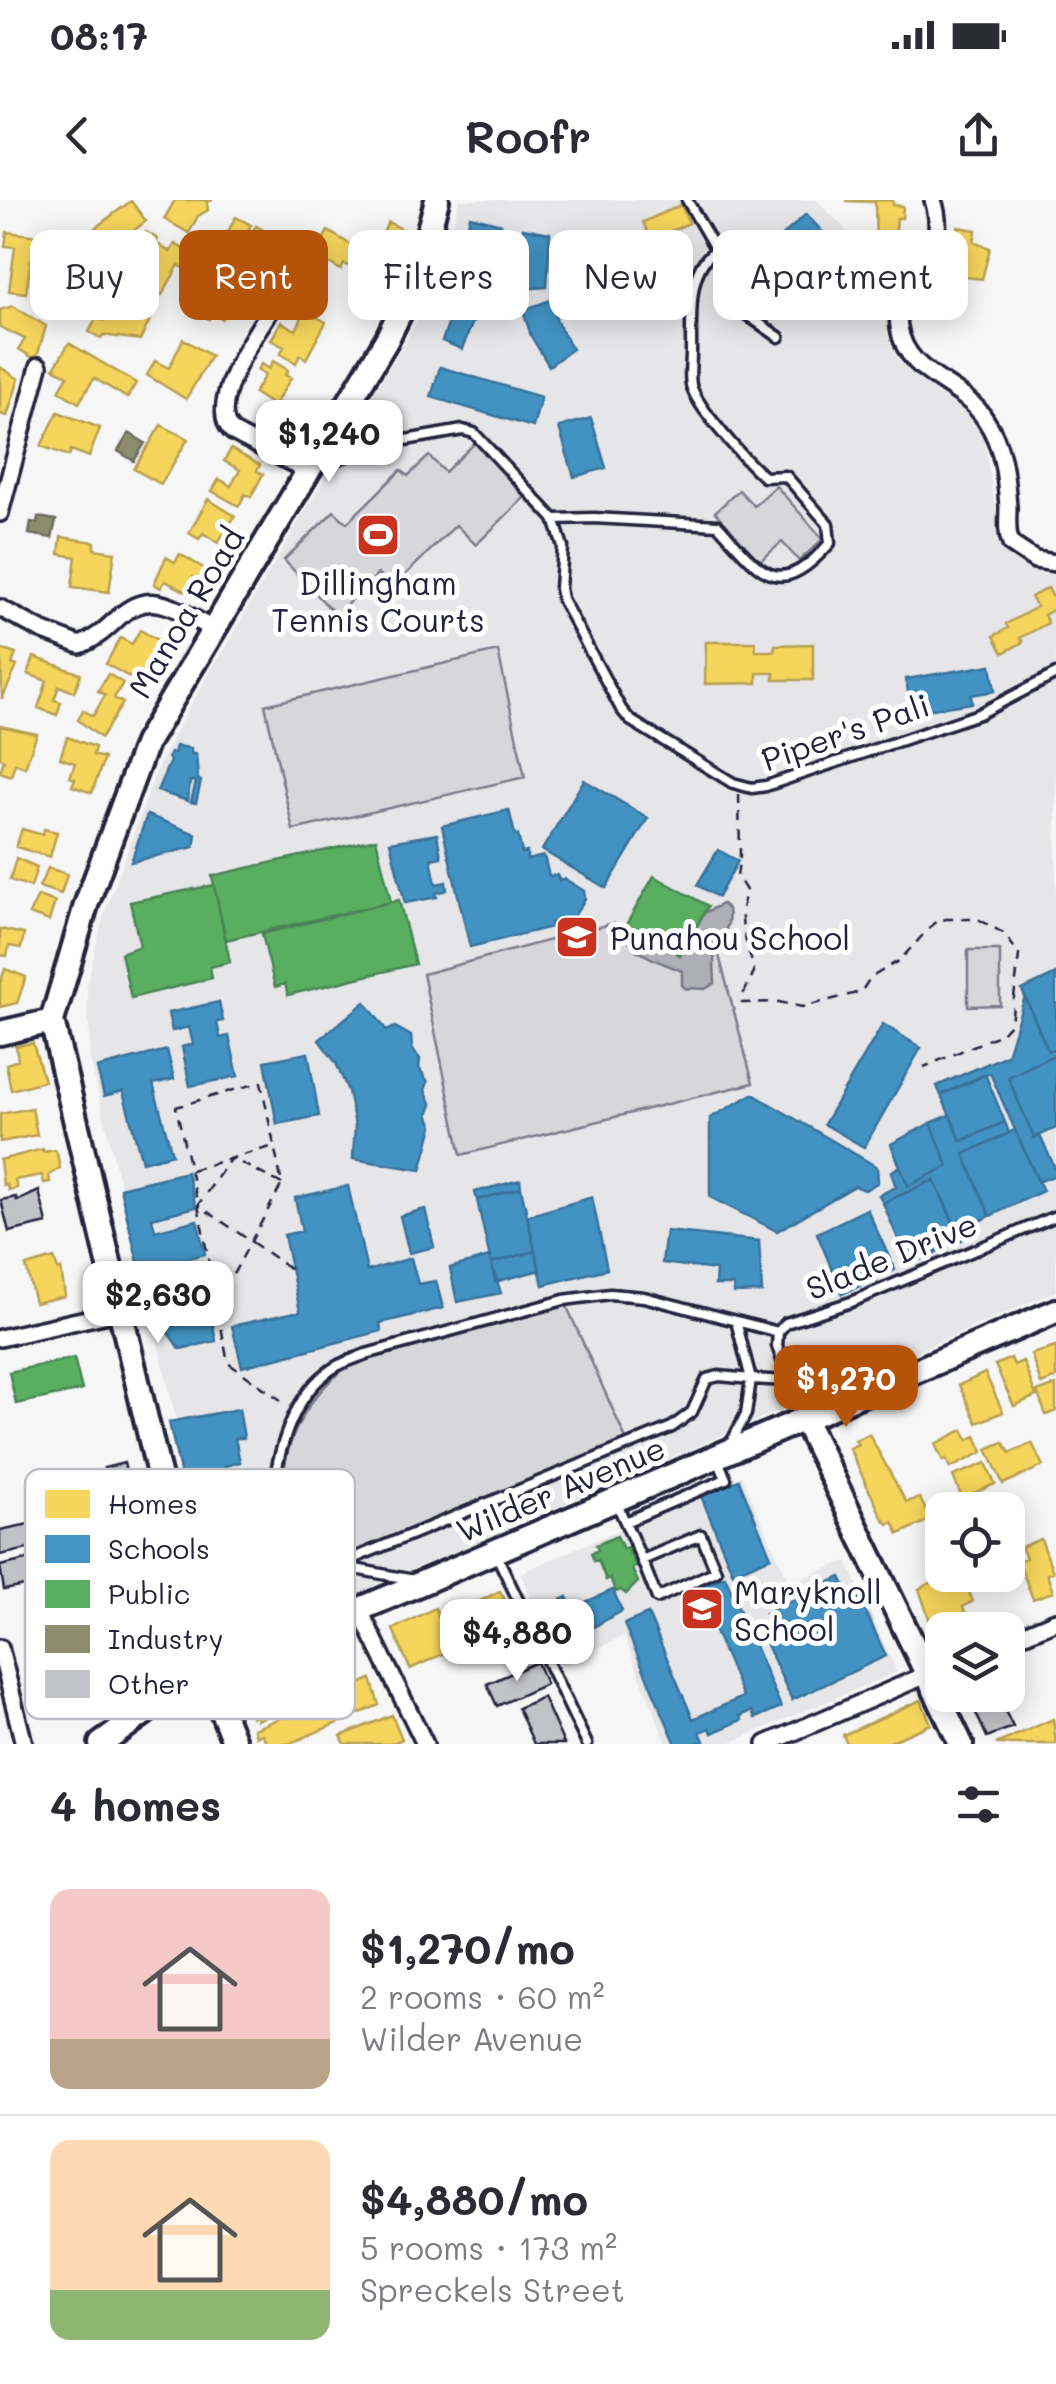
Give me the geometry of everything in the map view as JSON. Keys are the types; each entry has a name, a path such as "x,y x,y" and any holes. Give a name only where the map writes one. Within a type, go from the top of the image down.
{"main road":[{"name":"Manoa Road","path":"52,1021 86,904 146,742 388,339 414,282 437,200"},
{"path":"0,1033 52,1021 159,1469"},
{"name":"Wilder Avenue","path":"355,1611 1056,1311"},
{"path":"804,1419 925,1652"},
{"path":"950,1712 961,1744"},
{"name":"Wilder Avenue","path":"101,1744 135,1719"},
{"path":"225,1719 235,1744"}],"street":[{"path":"933,200 937,238 929,262 899,314 904,344 929,376 972,404 999,445 1011,544 1029,557 1056,563"},
{"path":"265,320 242,356 222,413 233,432 308,471"},
{"path":"0,513 40,366"},
{"path":"0,608 80,645 96,639 132,605 147,600 213,629"},
{"path":"0,1338 122,1311"},
{"path":"359,1609 424,1744"},
{"path":"1025,1634 1056,1622"},
{"path":"0,1648 24,1744"},
{"path":"766,1744 925,1675"}],"lane":[{"path":"686,200 713,245"},
{"path":"308,471 376,445 471,431 484,440 554,519 718,525 769,576 796,574 830,543 828,524 786,476 764,477 746,461 699,402 691,385 692,294 700,268 713,252"},
{"path":"755,320 779,336"},
{"name":"Piper's Pali","path":"554,519 563,547 562,599 621,710 642,729 739,786 766,786 979,714 1056,674"},
{"name":"Slade Drive","path":"804,1419 777,1346 778,1332 786,1322 850,1302 1056,1216"},
{"path":"277,1469 298,1411 323,1378 338,1366 366,1354 564,1300 632,1294 778,1332"},
{"path":"625,1522 726,1479 721,1454 746,1414 751,1379 736,1321"},
{"path":"355,1559 672,1427 692,1412 707,1378 788,1381"},
{"path":"615,1500 657,1598 716,1570 701,1534 642,1560"},
{"path":"495,1552 587,1744"},
{"path":"355,1570 423,1582"}],"path":[{"path":"739,786 737,876 746,892 741,905 744,936 754,972 742,1002 779,1002 802,1007 861,992 870,978 900,960 934,922 946,919 978,920 1005,934 1019,955 1011,1023 1001,1034 924,1067"},
{"path":"216,1306 282,1184 261,1082 176,1107 198,1204 216,1306 228,1363 298,1411"},
{"path":"188,1171 276,1145"},
{"path":"231,1158 282,1184"},
{"path":"198,1204 231,1158"},
{"path":"198,1204 291,1269"}],"shaded area":[{"name":"Punahou School","path":"459,200 817,200 846,230 713,230 713,320 889,320 888,336 898,360 922,382 971,412 983,434 1001,539 1008,556 1044,575 1056,571 1056,1291 355,1594 355,1469 188,1469 90,1059 87,983 103,918 156,771 180,723 416,320 529,320 529,230 452,230"},
{"name":"Dillingham Tennis Courts","path":"478,440 529,493 476,545 456,525 392,588 378,574 336,615 284,560 334,511 347,523 401,470 408,476 429,456 445,472"},
{"path":"776,486 823,539 799,561 782,542 759,562 715,512 739,490 754,506"},
{"path":"498,651 525,777 293,830 265,705"},
{"path":"722,904 728,909 728,921 715,952 715,983 705,989 685,988 682,971 644,954 620,928 626,925 680,955 704,913"},
{"path":"614,923 637,951 682,971 685,988 694,988 717,948 753,1083 461,1155 423,974"},
{"path":"968,950 1000,950 1000,1005 968,1006"},
{"path":"564,1300 629,1446 355,1558 355,1469 285,1469 291,1441 309,1406 334,1378 366,1354"},
{"name":"Maryknoll School","path":"742,1476 789,1583 847,1561 897,1672 727,1744 667,1744 624,1636 562,1665 520,1573"}],"building: Homes":[{"path":"175,200 213,200 207,202 208,210 198,216 191,230 164,219"},
{"path":"893,200 893,205 903,206 902,218 897,218 896,230 876,230 875,202 846,201"},
{"path":"131,201 146,221 135,230 95,228"},
{"path":"681,205 689,223 673,230 647,230 643,222"},
{"path":"236,217 251,225 248,230 229,230"},
{"path":"388,222 404,230 384,230"},
{"path":"958,227 976,230 974,242 990,248 982,279 968,277 968,230 957,230"},
{"path":"328,231 348,243 348,266 344,264 341,270 328,263"},
{"path":"7,232 30,235 26,293 9,291 15,247 5,246"},
{"path":"175,244 179,246 179,265 162,295 159,245 170,252"},
{"path":"13,306 30,320 46,326 36,360 19,349 25,339 0,327 0,310"},
{"path":"95,320 150,320 140,340 103,335 101,338 89,332"},
{"path":"301,320 326,322 306,359 300,355 296,363 280,354 284,347 271,340 281,322 296,330"},
{"path":"183,339 211,356 186,399 147,375 155,361 169,368"},
{"path":"69,343 136,383 127,398 94,378 79,403 59,391 68,376 54,368"},
{"path":"273,361 288,370 285,375 291,378 274,406 254,393 265,375 257,370 261,364 269,369"},
{"path":"0,367 19,379 7,416 0,414"},
{"path":"58,412 100,428 89,457 71,450 69,456 41,446"},
{"path":"161,425 188,439 161,484 134,469"},
{"path":"231,449 260,465 257,471 263,474 251,497 245,494 239,506 212,491 219,479 231,486 240,470 224,461"},
{"path":"208,499 235,516 218,543 203,533 199,539 189,533"},
{"path":"61,537 95,542 94,549 115,552 109,592 72,587 76,557 59,554"},
{"path":"180,554 205,569 199,580 193,577 185,591 165,581 161,588 154,584 166,557 175,562"},
{"path":"1048,588 1056,608 1044,615 1048,623 1020,638 1023,642 1003,653 994,636 1008,628 1006,624 1037,607 1031,597"},
{"path":"140,630 163,643 140,683 106,664 120,638 132,644"},
{"path":"706,642 755,642 756,651 774,651 775,645 813,644 813,680 774,680 774,673 757,673 757,683 705,684"},
{"path":"1,649 16,654 12,664 17,666 2,699"},
{"path":"34,657 81,674 74,692 59,686 54,700 61,702 57,715 38,708 47,681 28,674"},
{"path":"108,674 123,683 114,698 123,703 101,738 78,720 83,710 93,716 105,695 98,691"},
{"path":"0,726 37,734 25,767 15,763 11,776 0,772 4,760 0,758"},
{"path":"67,737 95,747 93,755 104,758 92,793 72,786 75,779 70,777 75,763 60,758"},
{"path":"22,829 43,835 44,829 57,832 50,857 16,847"},
{"path":"16,858 37,867 31,887 10,880"},
{"path":"48,868 67,874 61,894 39,887"},
{"path":"38,896 55,902 49,921 29,914"},
{"path":"0,929 24,934 21,948 9,946 7,956 0,955"},
{"path":"5,969 26,977 17,1003 0,1007 0,983"},
{"path":"33,1043 44,1081 11,1090 6,1064 18,1060 16,1046"},
{"path":"32,1108 37,1135 0,1142 0,1114"},
{"path":"43,1149 57,1153 60,1168 49,1175 50,1182 44,1183 42,1175 15,1180 17,1188 8,1190 7,1184 3,1185 0,1160"},
{"path":"54,1258 58,1270 61,1269 65,1296 35,1303 26,1266"},
{"path":"1056,1347 1056,1378 1041,1384 1031,1354"},
{"path":"1011,1358 1014,1365 1023,1361 1036,1396 1014,1406 995,1365"},
{"path":"985,1373 1003,1412 977,1423 959,1385"},
{"path":"1056,1385 1056,1411 1046,1415 1037,1392"},
{"path":"963,1430 968,1440 976,1436 983,1452 950,1468 935,1444"},
{"path":"869,1434 906,1502 920,1498 925,1522 899,1534 893,1522 888,1524 882,1517 849,1448 858,1444 855,1440"},
{"path":"1003,1442 1010,1453 1032,1443 1043,1466 1003,1484 987,1449"},
{"path":"986,1463 995,1484 976,1492 960,1492 953,1476"},
{"path":"1041,1539 1053,1572 1047,1574 1053,1592 1033,1599 1025,1578 1025,1545"},
{"path":"925,1586 925,1592 969,1592 973,1601 963,1607 965,1612 927,1612 919,1589"},
{"path":"500,1591 506,1602 502,1604 517,1627 487,1642 470,1606"},
{"path":"435,1608 454,1649 410,1669 393,1629"},
{"path":"371,1679 379,1705 355,1715 355,1686"},
{"path":"921,1700 931,1724 885,1744 847,1744 843,1735"},
{"path":"392,1715 402,1739 391,1744 345,1744 341,1736"},
{"path":"277,1719 347,1719 289,1744 267,1744 262,1734 256,1737 254,1729"},
{"path":"1053,1719 1056,1744 996,1744"}],"building: Schools":[{"path":"806,214 821,230 789,230"},
{"path":"470,216 501,224 499,230 467,230"},
{"path":"523,228 549,233 547,287 529,288 529,230"},
{"path":"549,301 549,320 556,320 572,349 549,366 531,336 526,320 529,308"},
{"path":"450,320 473,320 462,349 442,341"},
{"path":"440,367 541,397 533,427 431,397"},
{"path":"591,418 606,468 574,477 559,427"},
{"path":"991,665 995,691 971,695 972,703 925,710 924,702 910,704 906,679"},
{"path":"176,746 191,748 191,754 196,754 201,781 196,803 191,802 196,782 190,781 188,801 157,791 170,761 168,757"},
{"path":"584,780 648,818 606,888 542,850"},
{"path":"509,810 527,860 544,856 549,876 557,875 559,880 565,879 584,891 585,899 573,918 470,947 442,826"},
{"path":"147,815 196,834 194,847 131,862"},
{"path":"437,834 441,857 431,859 436,884 446,882 447,890 436,893 437,897 405,903 390,842"},
{"path":"718,850 738,861 718,897 697,885"},
{"path":"1056,974 1056,1048 1048,1051 1022,990"},
{"path":"1025,996 1048,1051 1056,1048 1056,1054 1008,1077 1034,1138 1040,1136 1056,1170 1056,1175 1038,1182 990,1073 941,1095 937,1086 1007,1055"},
{"path":"219,1002 223,1021 217,1022 220,1038 229,1036 238,1076 190,1086 182,1047 193,1044 189,1027 172,1031 168,1013"},
{"path":"365,1002 387,1031 395,1027 411,1036 412,1049 420,1059 419,1068 428,1082 425,1090 432,1105 428,1114 433,1126 421,1170 353,1159 355,1125 348,1091 336,1063 319,1040"},
{"path":"883,1024 921,1048 864,1147 824,1124"},
{"path":"167,1050 174,1079 153,1084 172,1154 142,1162 123,1091 104,1096 97,1068"},
{"path":"308,1053 319,1116 277,1124 265,1061"},
{"path":"1056,1054 1056,1128 1034,1138 1008,1077"},
{"path":"985,1074 1005,1122 961,1141 941,1095"},
{"path":"753,1094 877,1167 878,1182 865,1190 855,1186 777,1231 710,1197 710,1118"},
{"path":"950,1115 961,1141 1005,1122 1009,1133 964,1154 990,1216 957,1231 934,1180 883,1203 879,1195 896,1187 891,1172 900,1166 908,1186 948,1166 931,1123"},
{"path":"931,1123 948,1166 908,1186 891,1144"},
{"path":"1015,1130 1043,1191 990,1216 964,1154"},
{"path":"187,1172 196,1207 152,1218 155,1231 197,1220 205,1254 140,1270 120,1188"},
{"path":"520,1180 521,1188 477,1200 475,1192"},
{"path":"934,1180 962,1240 909,1265 883,1203"},
{"path":"348,1186 367,1271 411,1258 418,1284 436,1281 443,1308 380,1323 381,1331 242,1367 232,1326 300,1311 284,1235 302,1231 295,1198"},
{"path":"521,1188 535,1251 491,1263 477,1200"},
{"path":"592,1197 607,1269 543,1285 527,1216"},
{"path":"425,1209 434,1247 409,1253 400,1216"},
{"path":"867,1209 895,1270 842,1294 817,1233"},
{"path":"666,1231 759,1241 762,1292 734,1293 733,1285 715,1285 716,1270 662,1263"},
{"path":"535,1251 540,1270 495,1282 491,1263"},
{"path":"489,1257 501,1293 457,1302 450,1268"},
{"path":"203,1271 216,1341 180,1349 163,1326 158,1305 166,1283"},
{"path":"239,1409 244,1438 235,1438 240,1462 225,1469 179,1469 169,1422"},
{"path":"739,1480 771,1557 733,1573 701,1496"},
{"path":"725,1576 781,1707 755,1718 752,1711 740,1716 742,1720 712,1733 710,1728 700,1732 704,1741 696,1744 676,1744 624,1624 648,1614 693,1719 743,1697 697,1589"},
{"path":"841,1577 850,1596 857,1593 886,1656 792,1700 763,1636 774,1631 765,1613"},
{"path":"613,1590 622,1611 561,1638 552,1617 557,1610 554,1603 567,1597 572,1608"}],"building: Public":[{"path":"376,839 391,902 226,940 212,876"},
{"path":"654,876 708,906 680,955 626,925"},
{"path":"214,885 230,962 210,967 212,978 131,998 121,953 140,946 130,902"},
{"path":"399,900 415,964 288,995 285,984 275,987 262,934"},
{"path":"74,1358 82,1390 16,1404 9,1372"},
{"path":"617,1536 636,1567 632,1569 638,1582 626,1594 616,1592 591,1553 598,1550 596,1545"}],"building: Industry":[{"path":"129,433 145,443 134,461 118,451"},
{"path":"38,517 56,520 52,538 29,534 31,522 37,523"}],"building: Other":[{"path":"39,1191 47,1223 9,1232 1,1200 16,1197 17,1201"},
{"path":"124,1463 125,1469 104,1469"},
{"path":"25,1525 25,1550 0,1555 0,1530"},
{"path":"25,1560 25,1586 4,1590 0,1566"},
{"path":"537,1662 546,1684 497,1706 487,1684"},
{"path":"543,1697 564,1744 534,1744 518,1708"},
{"path":"975,1712 1006,1712 1013,1727 987,1737"}],"place":[{"name":"Dillingham Tennis Courts","path":"378,535"},
{"name":"Punahou School","path":"577,937"},
{"name":"Maryknoll School","path":"702,1609"}]}
